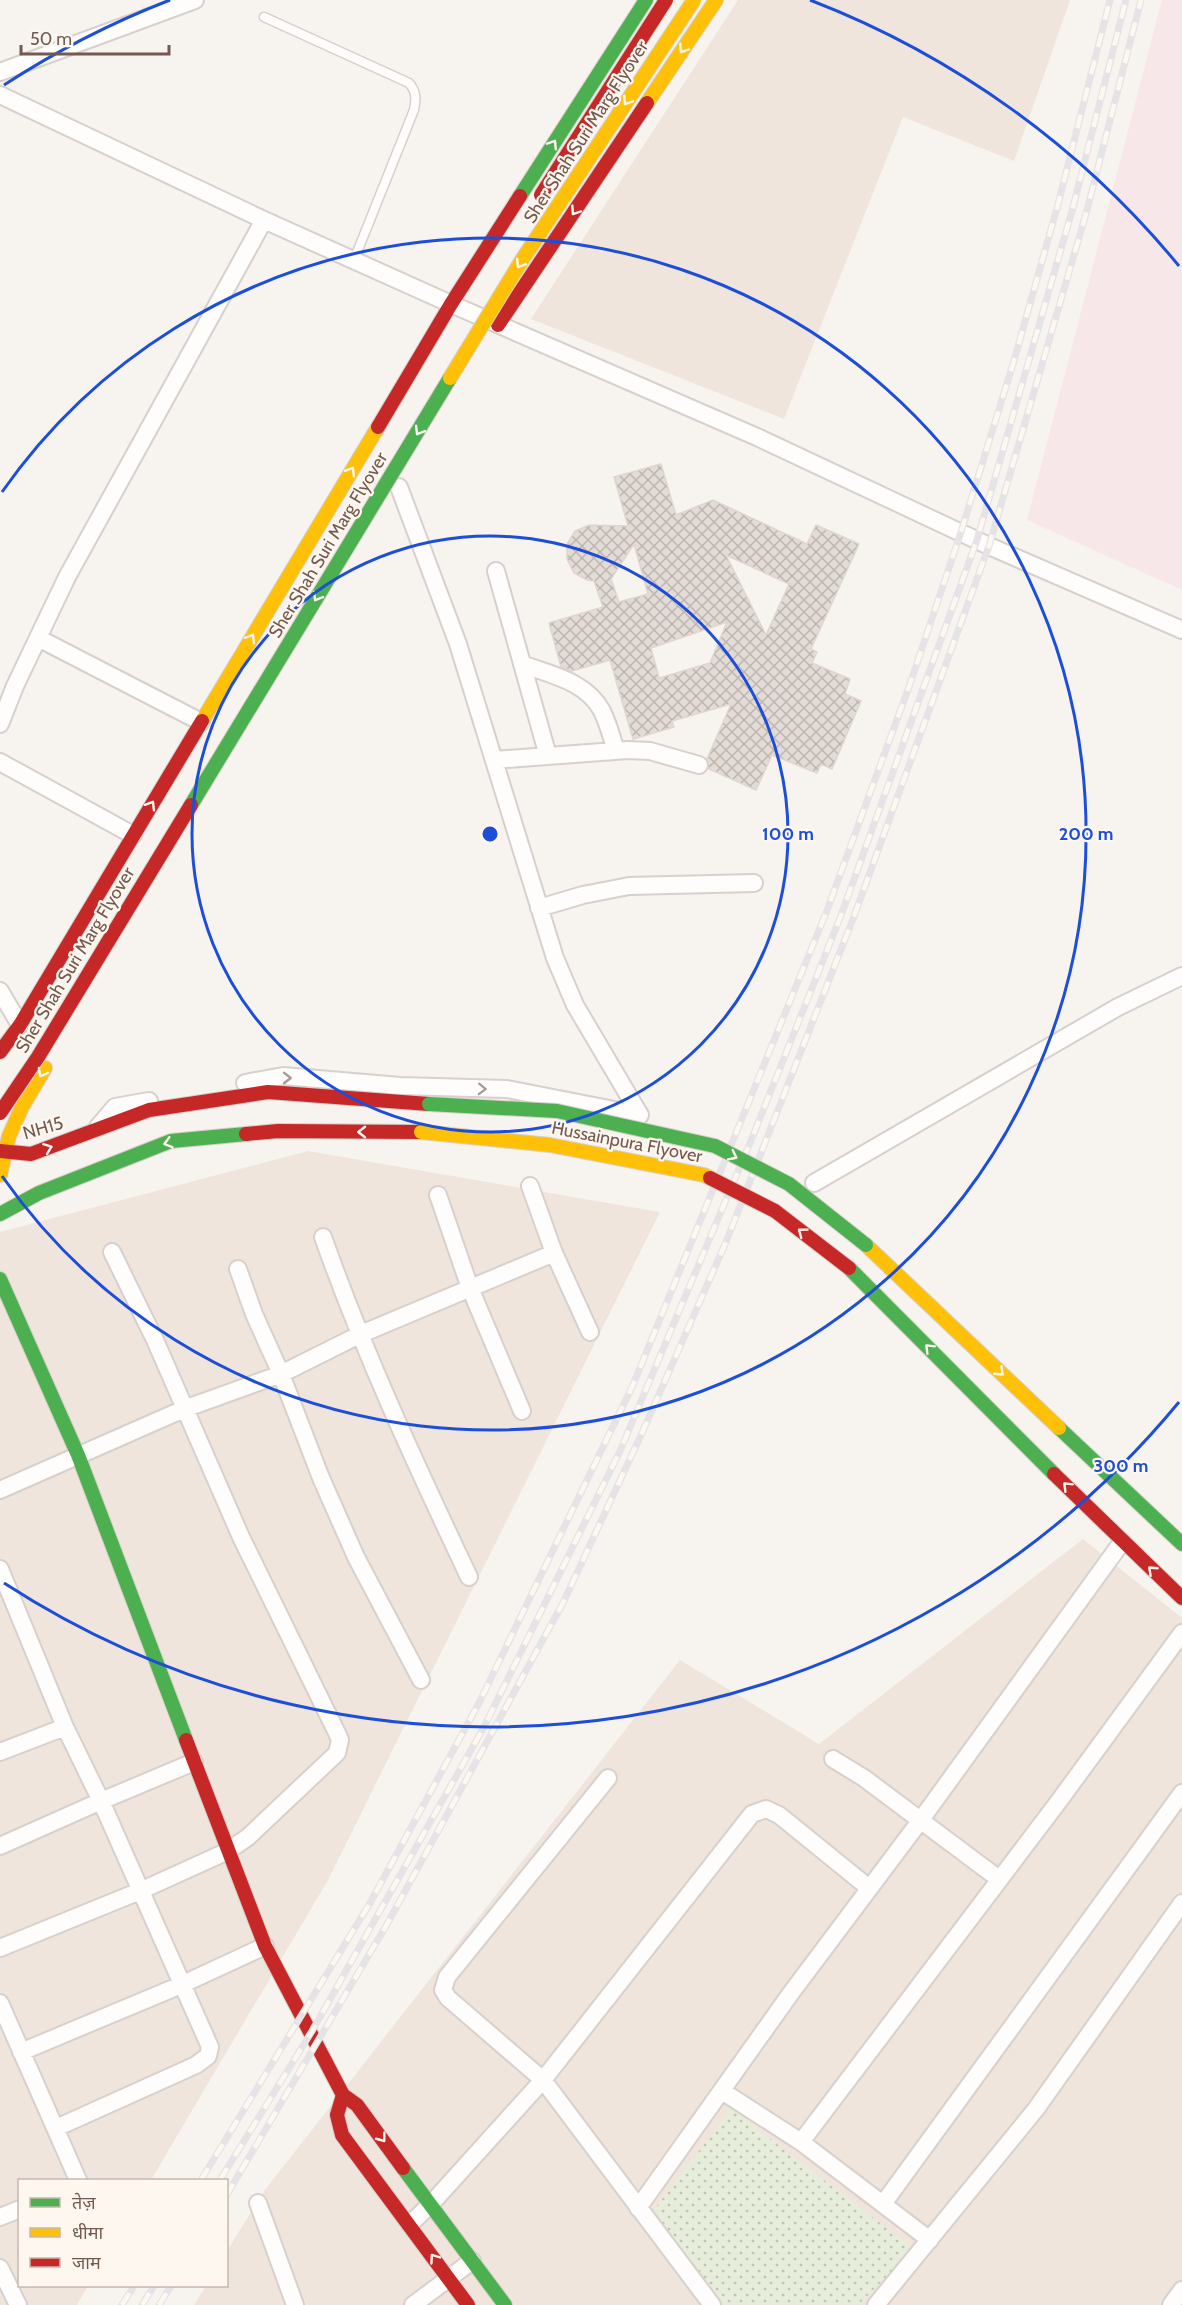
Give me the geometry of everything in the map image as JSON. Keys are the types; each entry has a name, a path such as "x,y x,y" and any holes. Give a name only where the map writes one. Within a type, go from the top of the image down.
{"main road":[{"path":"0,1052 20,1025 451,304 646,0"},
{"name":"Sher Shah Suri Marg Flyover","path":"531,211 666,0"},
{"name":"Sher Shah Suri Marg Flyover","path":"0,1113 38,1057 522,260 694,0"},
{"path":"0,1173 3,1152 9,1136 22,1107 48,1062 499,324 716,0"},
{"path":"462,322 475,302"},
{"name":"Hussainpura Flyover","path":"95,1130 149,1110 268,1092 557,1111 714,1146 789,1184 866,1245 1182,1544"},
{"name":"NH15","path":"3,1152 31,1154 95,1130"},
{"name":"Hussainpura Flyover","path":"0,1214 39,1193 171,1141 278,1131 421,1132 550,1144 704,1175 775,1211 849,1268 1122,1542"},
{"path":"0,1279 78,1455 265,1946 343,2095 357,2105 505,2305"},
{"path":"1122,1542 1182,1598"},
{"path":"343,2095 337,2115 342,2135 468,2305"}],"street":[{"path":"0,72 195,0"},
{"path":"0,95 264,220 757,437 989,546 1182,630"},
{"path":"0,724 67,577 264,220"},
{"path":"95,1130 115,1107 283,1076 400,1086 507,1089 640,1115 575,1005 555,958 458,644 399,487"},
{"path":"496,572 548,756"},
{"path":"38,638 201,722"},
{"path":"522,664 578,685 586,691 602,710 616,751"},
{"path":"494,760 616,751 651,752 699,765"},
{"path":"0,762 133,835"},
{"path":"539,908 583,895 629,886 754,883"},
{"path":"814,1183 1118,1007 1182,976"},
{"path":"0,990 20,1025"},
{"path":"530,1186 554,1253 590,1332"},
{"path":"438,1195 470,1288 522,1411"},
{"path":"323,1237 408,1450 469,1577"},
{"path":"0,1948 141,1891 228,1851 248,1837 337,1753 340,1740 241,1537 155,1340 112,1252"},
{"path":"0,1490 184,1408 281,1374 361,1334 554,1253"},
{"path":"238,1269 321,1478 356,1557 421,1680"},
{"path":"638,2208 1122,1542"},
{"path":"0,1569 65,1727 101,1801 210,2047 208,2056 196,2065 56,2128"},
{"path":"801,2142 1059,1801 1182,1633"},
{"path":"0,1752 65,1727"},
{"path":"833,1759 864,1778 999,1879"},
{"path":"0,1846 194,1762"},
{"path":"608,1778 447,1977 443,1987 448,1998 543,2080 712,2305"},
{"path":"883,2204 1182,1793"},
{"path":"410,2224 431,2204 543,2080 752,1814 766,1809 779,1815 869,1888"},
{"path":"876,2305 1036,2109 1182,1903"},
{"path":"21,2052 181,1985 265,1946"},
{"path":"0,2003 77,2179"},
{"path":"722,2091 801,2142 930,2240"},
{"path":"258,2203 295,2305"},
{"path":"0,2217 18,2210"},
{"path":"412,2305 472,2261"},
{"path":"0,2268 10,2300"},
{"path":"1171,2305 1182,2290"}],"lane":[{"path":"264,17 409,83 413,87 416,96 414,110 354,260"}],"shaded area":[{"path":"738,0 1070,0 1014,161 903,117 784,419 531,319"},
{"path":"1162,0 1182,0 1182,590 1027,520"},
{"path":"308,1151 660,1212 328,1880 152,2179 18,2179 18,2287 87,2287 77,2305 0,2305 0,1232"},
{"path":"1083,1539 1182,1618 1182,2305 194,2305 205,2287 228,2287 228,2249 264,2191 680,1660 819,1744"}],"green space":[{"path":"731,2109 914,2249 858,2305 725,2305 653,2211"}],"building":[{"path":"661,464 676,515 713,500 807,544 816,525 859,544 811,649 817,652 812,663 850,679 845,694 861,701 832,769 821,764 817,773 772,755 756,790 709,769 707,759 731,704 672,721 674,727 633,739 610,660 572,671 561,667 549,623 603,607 594,581 574,573 567,559 567,544 575,531 589,525 628,526 614,477","holes":["634,544 648,594 619,602 611,579","726,555 789,584 766,635","727,622 710,663 659,678 651,648"]}],"railway":[{"path":"202,2179 370,1903 479,1703 633,1385 826,913 910,684 961,532 1013,364 1057,208 1110,0"},
{"path":"221,2179 312,2031 484,1727 620,1451 750,1143 840,918 977,540 1072,211 1126,0"},
{"path":"228,2193 386,1926 563,1603 642,1433 726,1242 853,919 989,546 1086,214 1141,0"},
{"path":"122,2305 133,2287"},
{"path":"142,2305 153,2287"},
{"path":"159,2305 170,2287"}],"traffic: fast":[{"path":"520,196 646,0"},
{"path":"191,805 450,378"},
{"path":"429,1104 557,1111 715,1146 789,1184 866,1245"},
{"path":"0,1214 39,1193 171,1141 246,1134"},
{"path":"849,1268 1054,1474"},
{"path":"0,1279 78,1455 186,1740"},
{"path":"1059,1428 1182,1544"},
{"path":"403,2168 505,2305"}],"traffic: slow":[{"path":"450,378 522,260 694,0"},
{"path":"647,103 716,0"},
{"path":"202,721 378,427"},
{"path":"0,1175 9,1136 22,1107 45,1068"},
{"path":"421,1132 550,1145 710,1178"},
{"path":"866,1245 1059,1428"}],"traffic: jam":[{"path":"541,195 666,0"},
{"path":"498,325 647,103"},
{"path":"378,427 451,304 520,196"},
{"path":"0,1052 20,1025 202,721"},
{"path":"0,1113 38,1057 191,805"},
{"path":"0,1151 31,1154 149,1110 268,1092 429,1104"},
{"path":"246,1134 278,1131 421,1132"},
{"path":"710,1178 775,1211 849,1268"},
{"path":"1054,1474 1182,1598"},
{"path":"186,1740 265,1946 343,2095 357,2105 403,2168"},
{"path":"343,2095 337,2115 342,2135 468,2305"}]}
